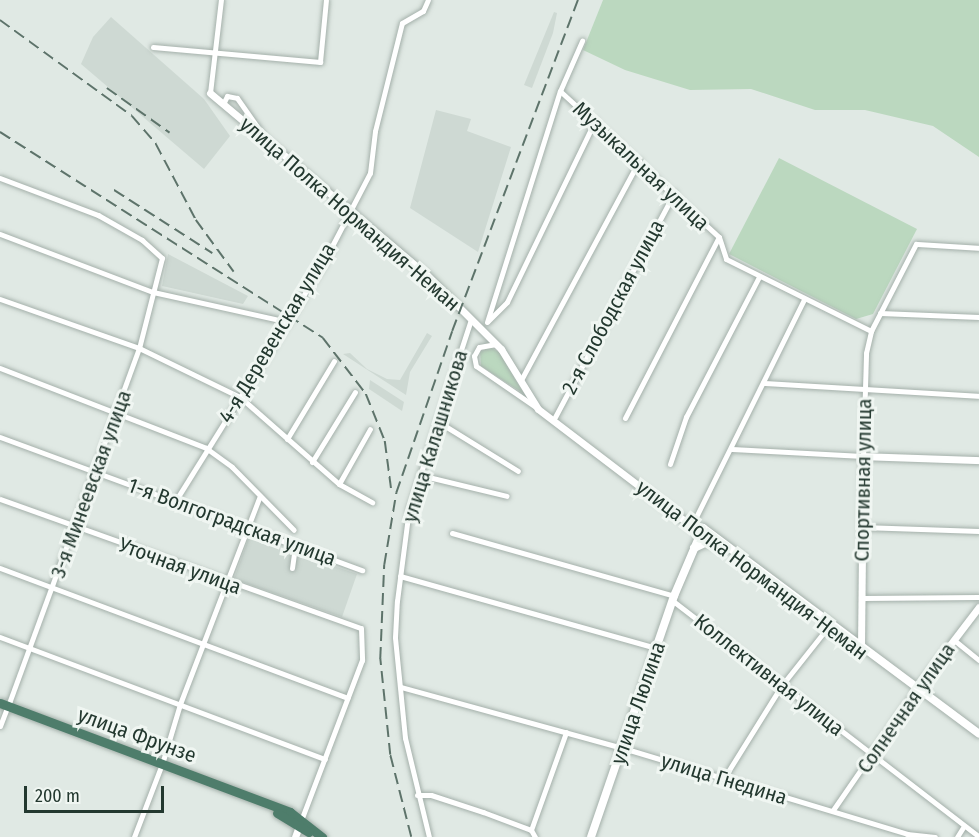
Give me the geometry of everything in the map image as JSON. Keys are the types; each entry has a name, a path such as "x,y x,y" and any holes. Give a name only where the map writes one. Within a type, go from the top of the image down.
{"highway":[{"name":"улица Фрунзе","path":"3,707 301,821 322,837"},
{"name":"улица Фрунзе","path":"301,821 315,837"}],"main road":[{"name":"улица Полка Нормандия-Неман","path":"699,527 716,544 860,648"},
{"name":"улица Полка Нормандия-Неман","path":"699,527 979,740"},
{"name":"улица Люлина","path":"685,569 694,548 699,527"},
{"name":"улица Люлина","path":"591,837 699,527"},
{"path":"694,548 707,542 716,544"},
{"name":"улица Полка Нормандия-Неман","path":"915,690 979,734"}],"street":[{"path":"210,93 221,0"},
{"path":"153,47 320,62 326,0"},
{"name":"4-я Деревенская улица","path":"176,500 206,448 288,322 370,173 375,131 402,23 423,11 428,0"},
{"path":"487,322 560,91 582,41"},
{"name":"Музыкальная улица","path":"560,91 674,193 719,237 726,259 871,331"},
{"name":"улица Полка Нормандия-Неман","path":"210,93 351,209 481,328 498,345 538,409 554,418"},
{"path":"223,104 227,96 237,98 265,139"},
{"path":"481,328 507,302 595,121"},
{"path":"521,381 639,161"},
{"name":"3-я Минеевская улица","path":"0,178 98,215 142,240 162,258 139,348 31,649 3,707 0,726"},
{"name":"2-я Слободская улица","path":"554,418 674,193"},
{"path":"0,234 153,292 288,322"},
{"path":"624,418 719,237"},
{"name":"Спортивная улица","path":"860,648 865,391 871,331 916,244 979,248"},
{"path":"670,464 686,417 759,277"},
{"path":"0,299 139,348 240,397 339,484 372,502"},
{"name":"улица Люлина","path":"699,527 732,449 804,299"},
{"path":"880,313 979,317"},
{"name":"улица Калашникова","path":"429,837 405,738 395,637 409,508 471,319"},
{"path":"498,345 488,343 478,347 474,356 476,366 538,409"},
{"path":"287,439 334,361"},
{"path":"0,368 117,411 206,448 232,467 259,498 294,530"},
{"path":"763,383 865,391 979,396"},
{"path":"312,462 355,392"},
{"name":"улица Полка Нормандия-Неман","path":"529,395 554,418 699,527"},
{"path":"437,421 518,471"},
{"path":"339,484 370,429"},
{"name":"1-я Волгоградская улица","path":"0,437 362,570"},
{"path":"732,449 979,460"},
{"path":"420,475 507,496"},
{"path":"134,837 161,766 180,704 245,528 259,498"},
{"name":"Уточная улица","path":"0,500 225,583 361,628 362,660 348,698"},
{"path":"862,527 979,531"},
{"path":"452,533 674,598"},
{"path":"292,568 295,546"},
{"path":"0,568 348,698 295,837"},
{"path":"400,576 656,648"},
{"path":"862,598 979,597"},
{"name":"Коллективная улица","path":"674,598 782,685 979,837"},
{"name":"Солнечная улица","path":"833,810 915,690 979,607"},
{"path":"724,778 782,685 828,627"},
{"path":"0,637 325,759"},
{"path":"954,640 979,660"},
{"name":"улица Гнедина","path":"401,687 623,748 724,778 768,794 833,810 907,834 935,837"},
{"path":"531,830 566,732"},
{"path":"417,795 431,795 531,830 535,837"},
{"path":"957,837 964,826"}],"shaded area":[{"path":"554,12 557,13 553,33 532,88 524,85"},
{"path":"111,17 204,99 230,136 204,169 81,64 93,37"},
{"path":"436,110 471,119 467,131 511,147 478,252 410,208"},
{"path":"168,254 248,296 243,304 162,286"},
{"path":"427,333 432,336 410,372 406,395 343,354 350,353 367,369 387,379 400,380"},
{"path":"370,380 404,402 402,411 369,389"},
{"path":"249,537 357,574 342,617 234,579"}],"green space":[{"path":"603,0 979,0 979,157 933,126 865,110 815,110 751,89 690,90 625,70 583,50"},
{"path":"779,158 917,229 873,314 856,319 729,254"},
{"path":"489,347 499,352 524,394 481,366 480,352"}],"railway":[{"path":"411,837 390,755 380,659 384,565 396,493 452,331 578,0"},
{"path":"0,20 132,116 156,144 196,220 234,272"},
{"path":"107,88 170,133"},
{"path":"0,132 323,338 366,394 385,441 392,494"},
{"path":"114,190 212,253"}]}
